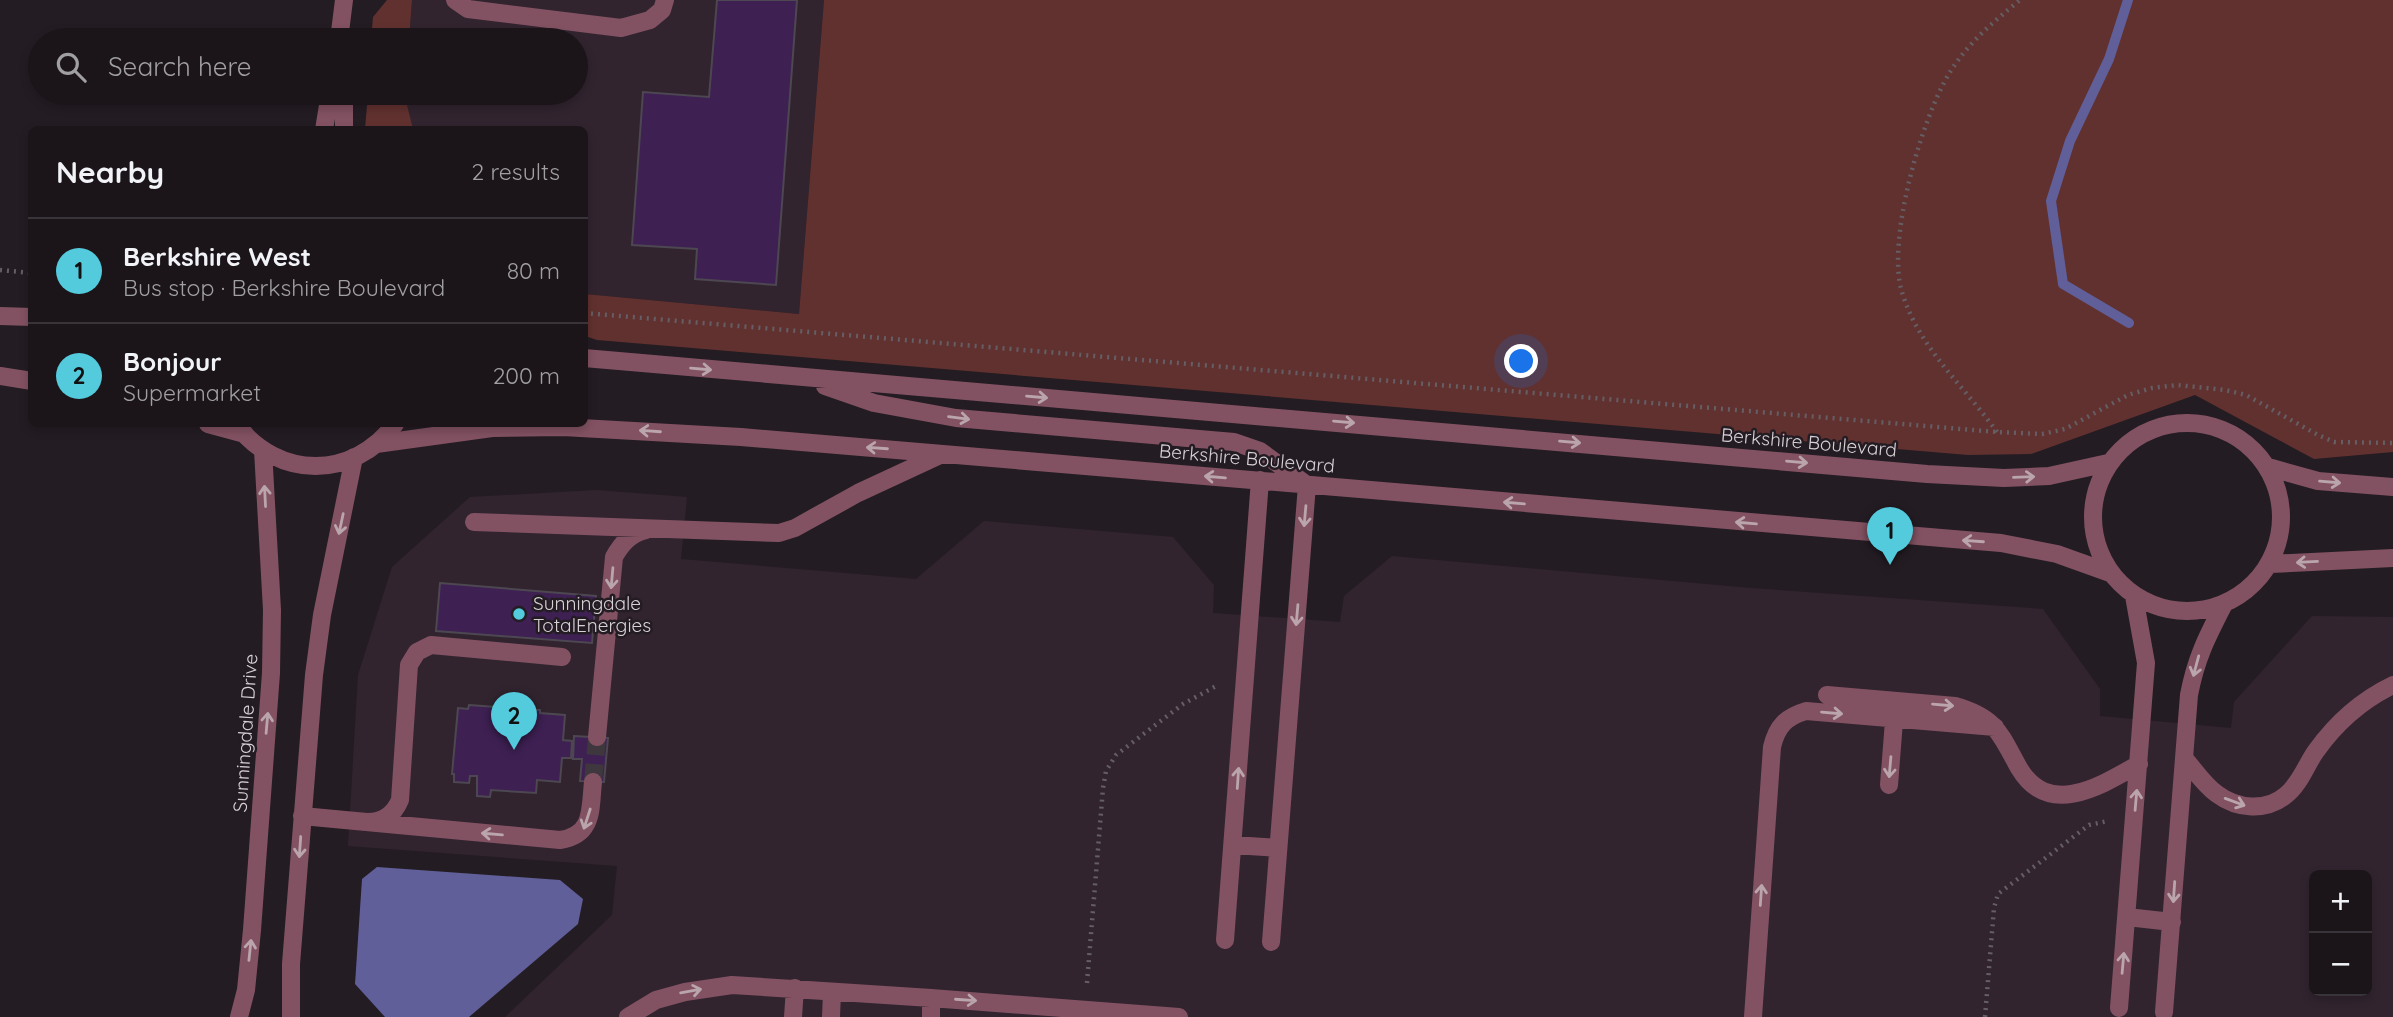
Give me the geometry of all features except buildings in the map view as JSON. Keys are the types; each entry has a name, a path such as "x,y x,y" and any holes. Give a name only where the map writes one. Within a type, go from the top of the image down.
{"street":[{"path":"342,28 344,0"},
{"path":"455,0 468,9 621,29 650,20 662,10 665,0"},
{"path":"325,126 328,105"},
{"path":"344,105 344,126"},
{"path":"0,316 28,317"},
{"name":"Berkshire Boulevard","path":"588,358 1927,474 2004,478 2049,476 2108,463"},
{"path":"0,376 28,380"},
{"path":"798,377 874,403 956,418 1234,442 1261,451 1307,485 1271,942"},
{"path":"2185,422 2214,426 2241,439 2268,467 2279,493 2281,530 2270,564 2258,581 2242,594 2224,604 2194,612 2163,609 2134,596 2110,573 2096,547 2091,518 2096,489 2108,463 2129,441 2155,427 2185,422"},
{"path":"241,429 263,450 301,465 332,464 355,457 376,444 392,427"},
{"name":"Berkshire Boulevard","path":"376,444 492,428 563,427 741,437 2001,543 2057,554 2110,573"},
{"name":"Sunningdale Drive","path":"239,1017 246,990 252,930 271,673 272,610 263,450"},
{"path":"474,522 770,534 787,531 858,493 945,453"},
{"path":"291,1017 291,964 314,675 322,615 355,457"},
{"path":"2268,467 2318,481 2393,487"},
{"path":"1226,940 1260,481"},
{"path":"597,737 614,557 625,540 636,532 649,529"},
{"path":"2270,564 2393,558"},
{"path":"2119,1008 2146,663 2134,596"},
{"path":"2164,1012 2189,695 2195,665 2203,644 2224,604"},
{"path":"368,822 376,822 390,816 400,800 409,665 417,652 431,645 562,657"},
{"path":"2184,758 2215,793 2232,803 2253,807 2270,805 2286,796 2296,785 2315,752 2334,729 2357,707 2393,685"},
{"path":"1827,695 1895,710"},
{"path":"1753,1017 1775,734 1781,724 1792,715 1806,711 1955,706 1975,714 1995,727 2028,780 2055,794 2070,796 2085,792 2138,764"},
{"path":"1889,785 1895,710"},
{"path":"302,816 571,839 587,825 593,782"},
{"path":"1233,845 1278,848"},
{"path":"2127,917 2172,922"},
{"path":"628,1017 656,1000 685,992 732,985 1179,1017"},
{"path":"793,1017 795,988"},
{"path":"831,1017 832,992"},
{"path":"931,998 931,1017"}],"path":[{"path":"1997,432 1937,358 1918,328 1901,290 1898,247 1905,201 1935,99 1967,48 2020,0"},
{"path":"0,270 28,272"},
{"path":"588,313 1754,414 1997,432 2042,434 2065,429 2128,395 2177,385 2246,395 2334,442 2393,443"},
{"path":"1086,991 1102,788 1106,771 1116,755 1183,704 1222,683"},
{"path":"1985,1017 1994,908 1998,894 2089,825 2111,820"}],"shaded area":[{"path":"387,0 412,0 410,28 372,28 373,17"},
{"path":"412,0 824,0 799,314 588,294 588,126 412,126 406,105 588,105 588,28 410,28"},
{"path":"824,0 2393,0 2393,452 2314,459 2195,395 2031,454 1968,455 597,340 588,337 588,294 799,314"},
{"path":"367,105 407,105 412,126 365,126"},
{"path":"596,490 687,497 681,559 916,579 984,521 1173,537 1214,585 1213,613 1340,622 1344,596 1392,556 1751,588 2043,609 2100,689 2100,716 2231,728 2234,702 2312,616 2393,617 2393,1017 505,1017 612,915 617,866 348,846 358,675 392,567 470,497"},
{"path":"377,867 560,880 583,899 578,924 469,1017 385,1017 355,984 362,879"}],"waterway":[{"path":"2128,0 2109,59 2070,141 2051,201 2063,284 2129,323"}],"tunnel":[{"path":"593,782 597,737"}],"place":[{"name":"Berkshire West","path":"1890,565"},
{"name":"Sunningdale TotalEnergies","path":"519,614"},
{"name":"Bonjour","path":"514,750"}]}
